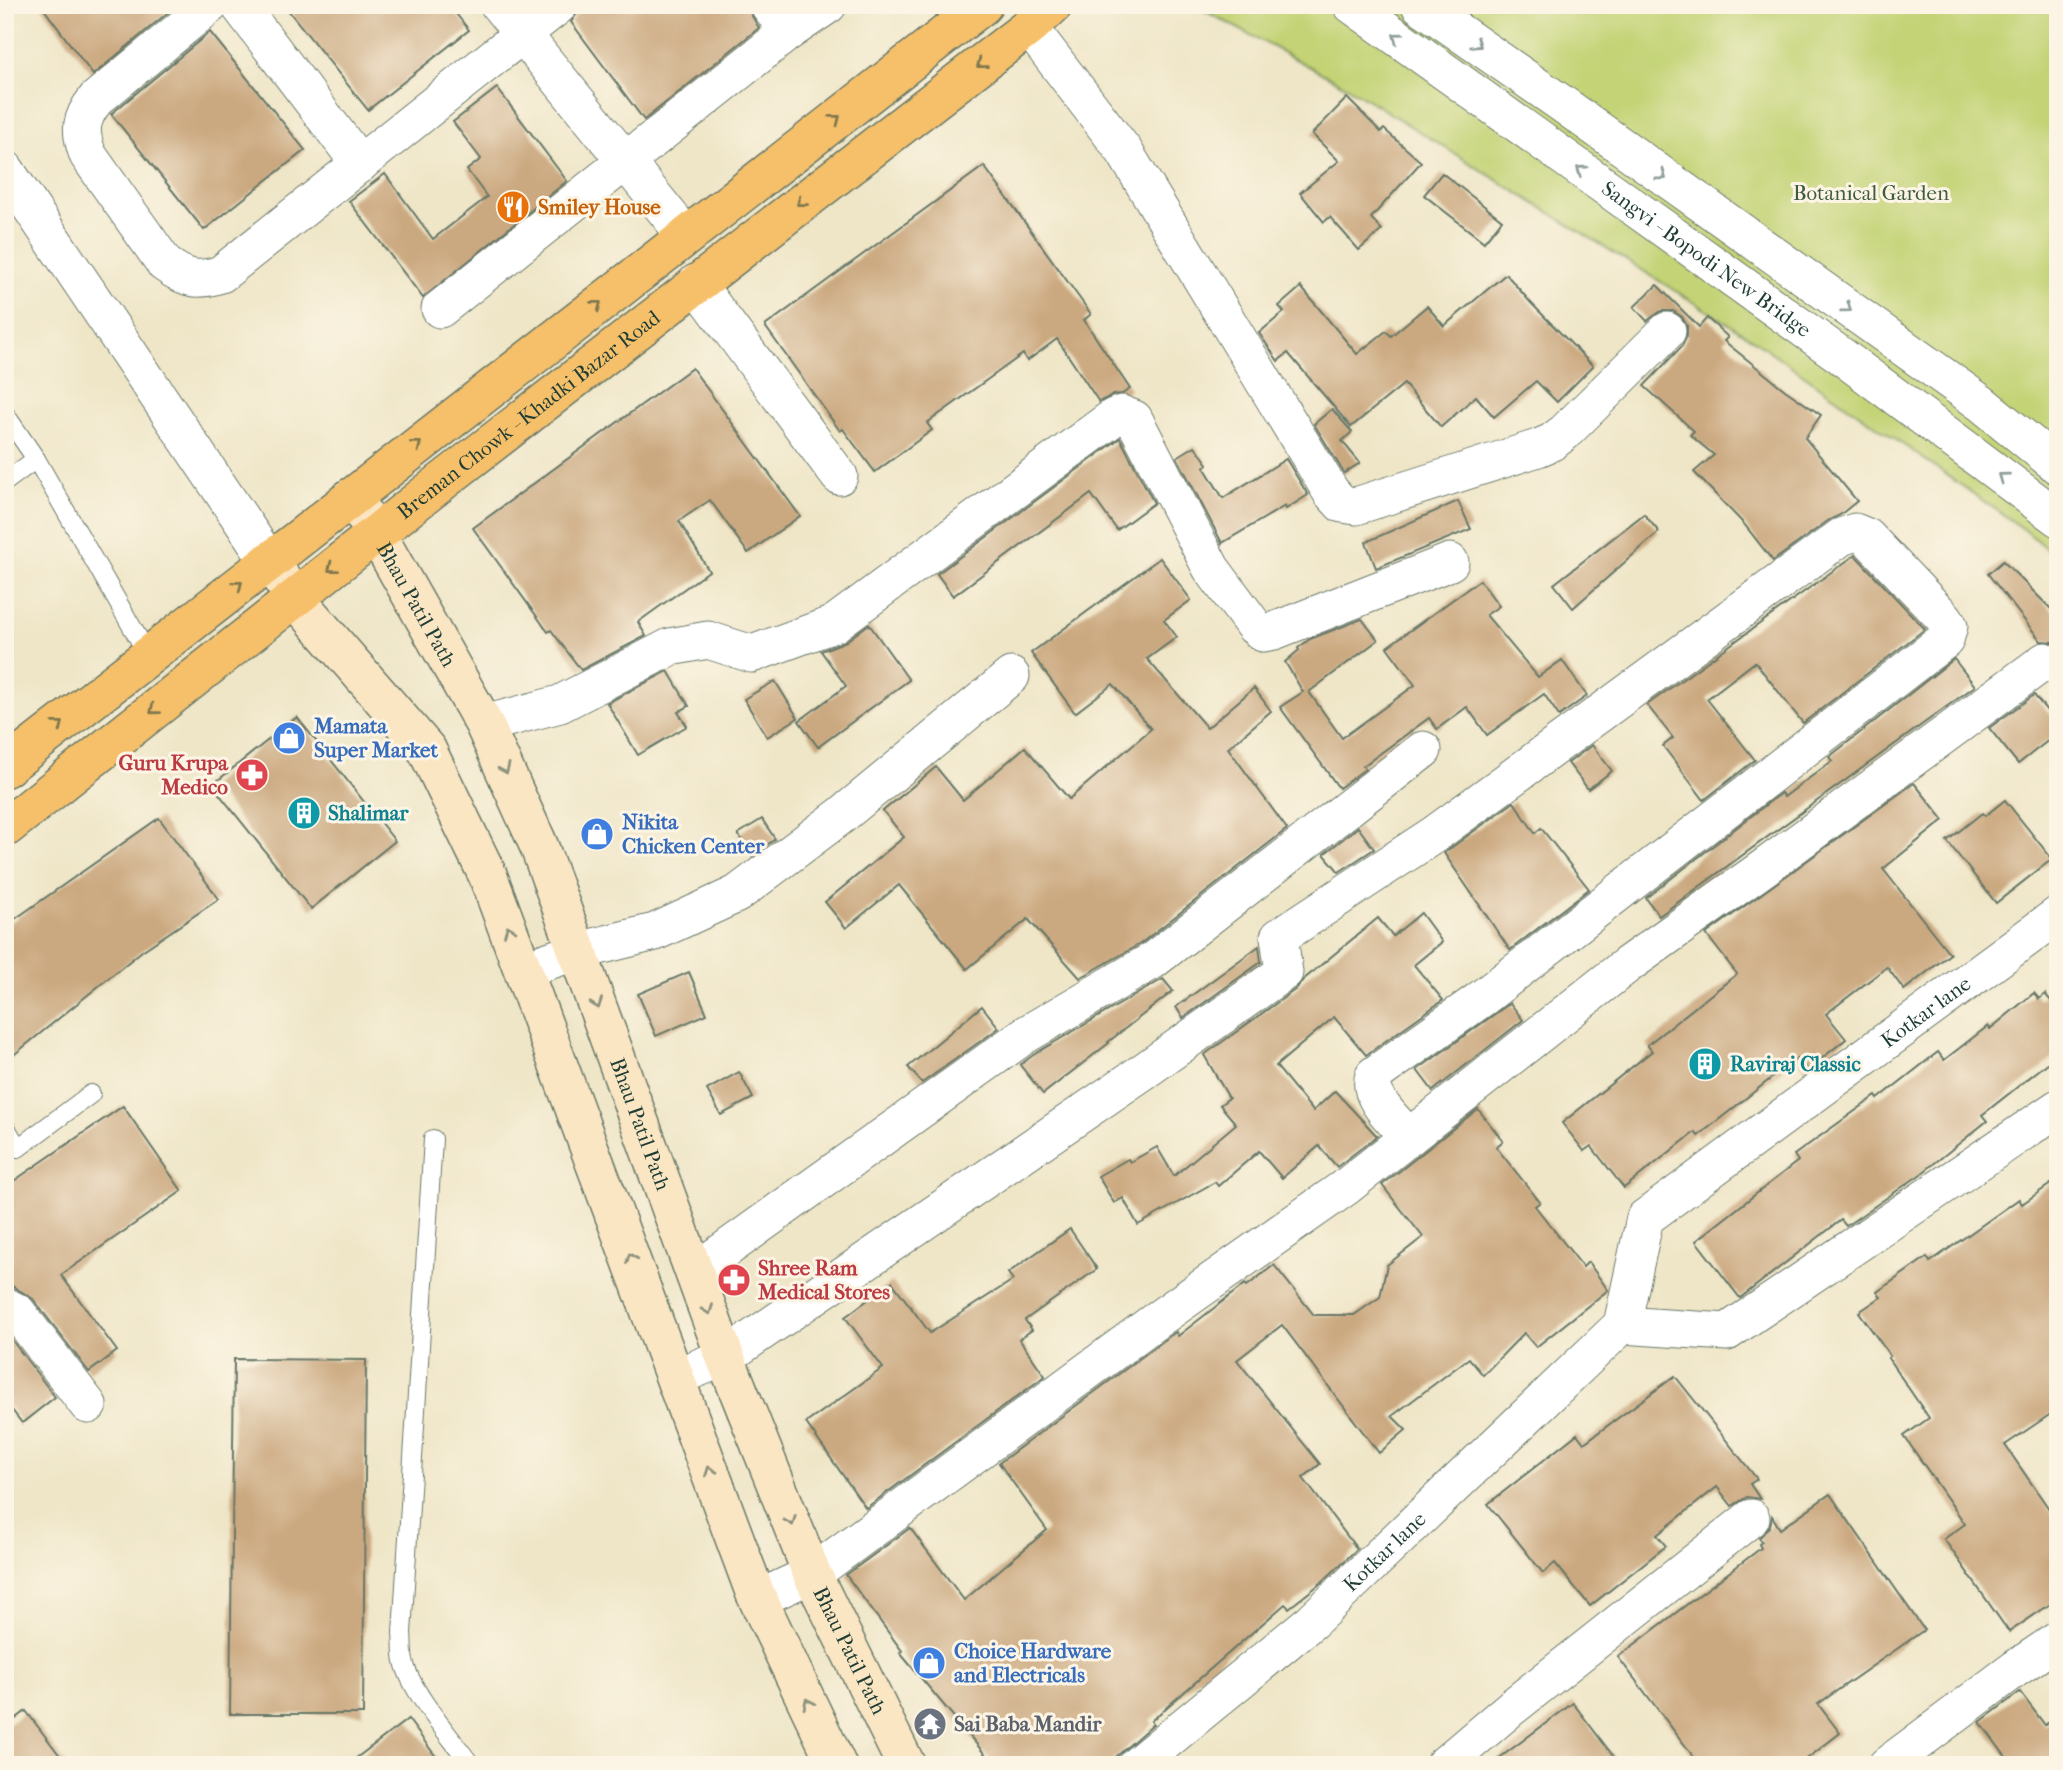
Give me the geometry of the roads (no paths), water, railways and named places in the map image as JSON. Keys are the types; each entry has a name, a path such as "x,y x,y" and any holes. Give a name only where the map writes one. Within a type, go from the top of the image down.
{"main road":[{"path":"5,768 983,5"},
{"name":"Breman Chowk - Khadki Bazar Road","path":"5,828 696,283 1031,13"},
{"name":"Bhau Patil Path","path":"351,497 376,533 484,724 540,846 725,1357 812,1574 906,1765"},
{"path":"269,561 295,598 427,750 488,876 758,1599 837,1765"},
{"path":"615,1215 666,1195"}],"street":[{"path":"210,5 96,99 86,111 81,125 88,155 165,264 192,279 221,274 559,5"},
{"path":"239,5 360,164"},
{"path":"499,5 686,236"},
{"path":"440,309 626,162 778,19 828,5"},
{"name":"Sangvi - Bopodi New Bridge","path":"1352,5 1840,355 2058,517"},
{"name":"Sangvi - Bopodi New Bridge","path":"1420,5 1981,403 2058,466"},
{"path":"1031,13 1124,151 1331,492 1342,504 1356,506 1538,449 1552,442 1667,331"},
{"path":"5,169 269,561"},
{"path":"696,283 839,475"},
{"path":"484,724 560,704 670,647 708,640 752,654 834,624 1121,414 1134,419 1211,568 1254,626 1263,633 1450,562"},
{"path":"676,1377 725,1357 1284,972 1279,937 1434,834 1841,537 1855,532 1867,537 1945,619 1949,626 1945,640 1481,999 1374,1075 1372,1085 1375,1097 1409,1138"},
{"path":"758,1599 812,1574 1158,1319 1347,1186 1627,965 2045,661"},
{"path":"524,970 578,951 655,932 737,894 842,815 1011,676"},
{"path":"694,1272 1025,1035 1152,961 1423,750"},
{"name":"Kotkar lane","path":"1137,1765 1312,1621 1622,1325 1645,1218 2058,915"},
{"path":"1622,1325 1727,1332 2058,1108"},
{"path":"5,1306 17,1312 88,1405"},
{"path":"1444,1765 1521,1699 1751,1518"},
{"path":"1887,1765 2058,1640"}],"lane":[{"path":"5,414 36,459 148,655"},
{"path":"5,482 36,459"},
{"path":"5,1126 18,1148 91,1094"},
{"path":"433,1139 402,1633 405,1663 420,1695 471,1765"}],"place":[{"name":"Smiley House","path":"513,207"},
{"name":"Mamata Super Market","path":"289,738"},
{"name":"Guru Krupa Medico","path":"252,775"},
{"name":"Shalimar","path":"304,813"},
{"name":"Nikita Chicken Center","path":"597,834"},
{"name":"Raviraj Classic","path":"1705,1064"},
{"name":"Shree Ram Medical Stores","path":"734,1280"},
{"name":"Choice Hardware and Electricals","path":"929,1663"},
{"name":"Sai Baba Mandir","path":"930,1724"}],"park label":[{"name":"Botanical Garden","path":"1871,193"}]}
